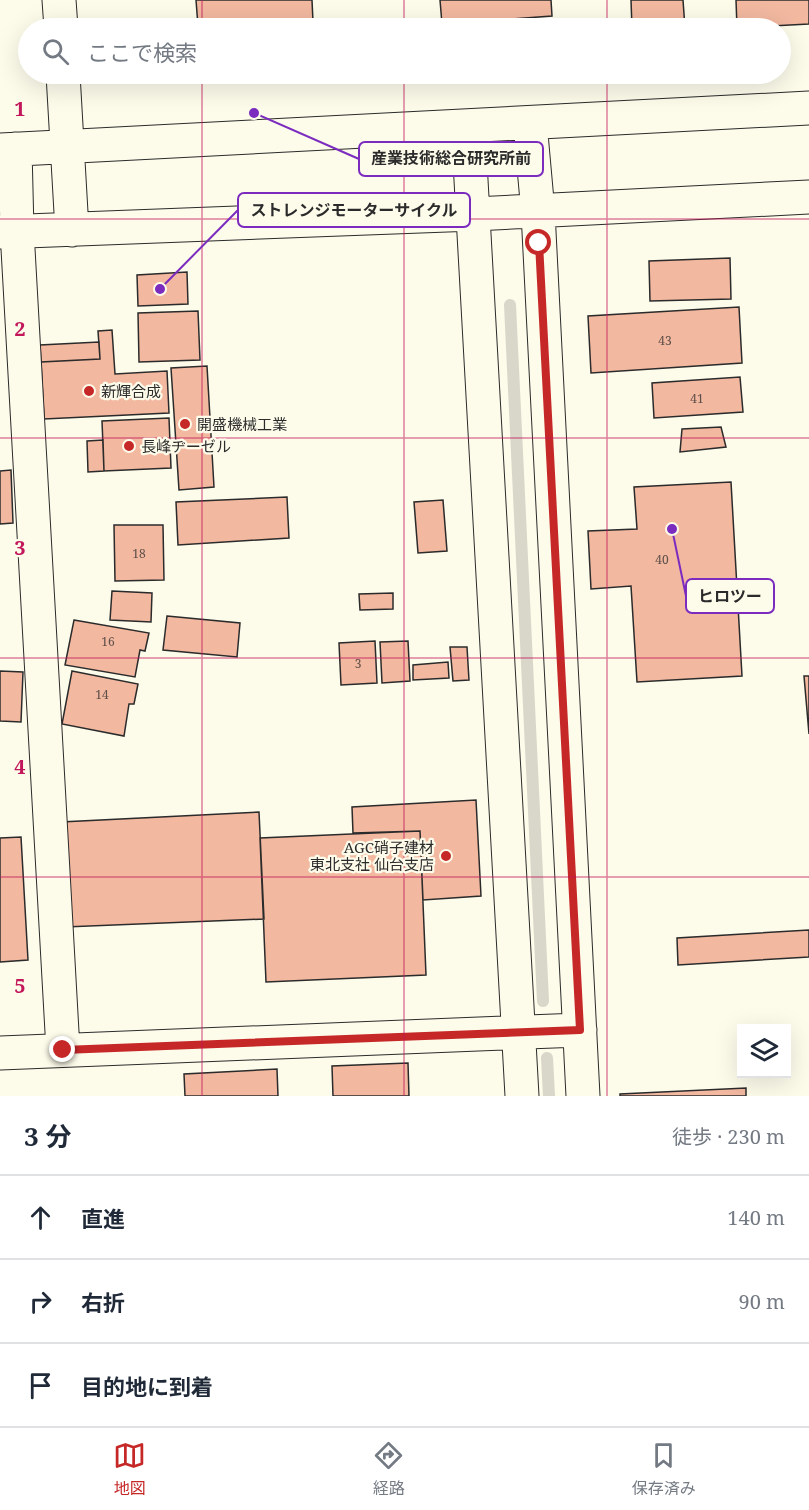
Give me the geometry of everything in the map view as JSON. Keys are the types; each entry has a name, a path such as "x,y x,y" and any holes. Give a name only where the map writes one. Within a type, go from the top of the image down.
{"street":[{"path":"59,0 60,18"},
{"path":"64,84 72,230"},
{"path":"63,1050 8,232 7,149 809,108"},
{"path":"530,123 538,212 584,1096"},
{"path":"468,126 522,1096"},
{"path":"8,232 538,212 809,197"},
{"path":"0,1053 580,1030"}],"building":[{"path":"196,0 312,0 313,18 197,18"},
{"path":"440,0 551,0 552,16 442,18"},
{"path":"631,0 683,0 684,18 632,18"},
{"path":"736,0 809,0 809,24 791,25 791,18 737,18"},
{"path":"730,258 731,299 650,301 649,261"},
{"path":"187,272 188,304 138,306 137,275"},
{"path":"739,307 742,363 591,373 588,316"},
{"path":"198,311 200,360 139,362 138,313"},
{"path":"112,330 115,374 167,371 169,413 44,419 41,362 100,359 98,331"},
{"path":"99,342 100,359 41,362 40,345"},
{"path":"207,366 214,487 179,490 171,368"},
{"path":"740,377 743,412 654,418 652,383"},
{"path":"169,418 171,468 104,471 102,421"},
{"path":"721,427 726,447 680,452 682,429"},
{"path":"103,440 104,471 88,472 87,441"},
{"path":"11,470 13,523 0,524 0,471"},
{"path":"731,482 742,676 637,682 631,586 591,589 588,531 637,529 634,487"},
{"path":"287,497 289,538 178,545 176,502"},
{"path":"443,500 447,551 418,553 414,502"},
{"path":"114,525 163,525 164,580 115,581"},
{"path":"112,591 152,593 151,622 110,620"},
{"path":"393,593 393,609 360,610 359,594"},
{"path":"167,616 240,623 237,657 163,650"},
{"path":"74,620 149,633 145,651 140,650 135,677 65,665"},
{"path":"375,641 377,683 341,685 339,643"},
{"path":"408,641 410,681 382,683 380,642"},
{"path":"450,647 467,647 469,680 453,681"},
{"path":"448,662 449,678 413,680 413,665"},
{"path":"0,671 23,672 21,722 0,721"},
{"path":"72,671 138,684 134,704 129,704 124,736 62,724"},
{"path":"804,676 809,676 809,734"},
{"path":"476,800 481,896 423,900 420,831 353,833 352,807"},
{"path":"259,812 264,919 65,927 61,822"},
{"path":"420,831 426,975 266,982 260,838"},
{"path":"21,837 28,960 0,962 0,838"},
{"path":"809,930 809,957 678,965 677,938"},
{"path":"408,1063 409,1096 333,1096 332,1066"},
{"path":"277,1069 278,1096 185,1096 184,1074"},
{"path":"746,1088 746,1096 620,1096 620,1094"}],"waterway":[{"path":"510,305 543,1001"},
{"path":"547,1058 549,1096"}],"place":[{"name":"産業技術総合研究所前","path":"254,113"},
{"name":"ストレンジモーターサイクル","path":"160,289"},
{"name":"新輝合成","path":"89,391"},
{"name":"開盛機械工業","path":"185,424"},
{"name":"長峰ヂーゼル","path":"129,446"},
{"name":"ヒロツー","path":"672,529"},
{"name":"AGC硝子建材 東北支社 仙台支店","path":"446,856"}],"route":[{"path":"63,1050 580,1030 539,243"}]}
